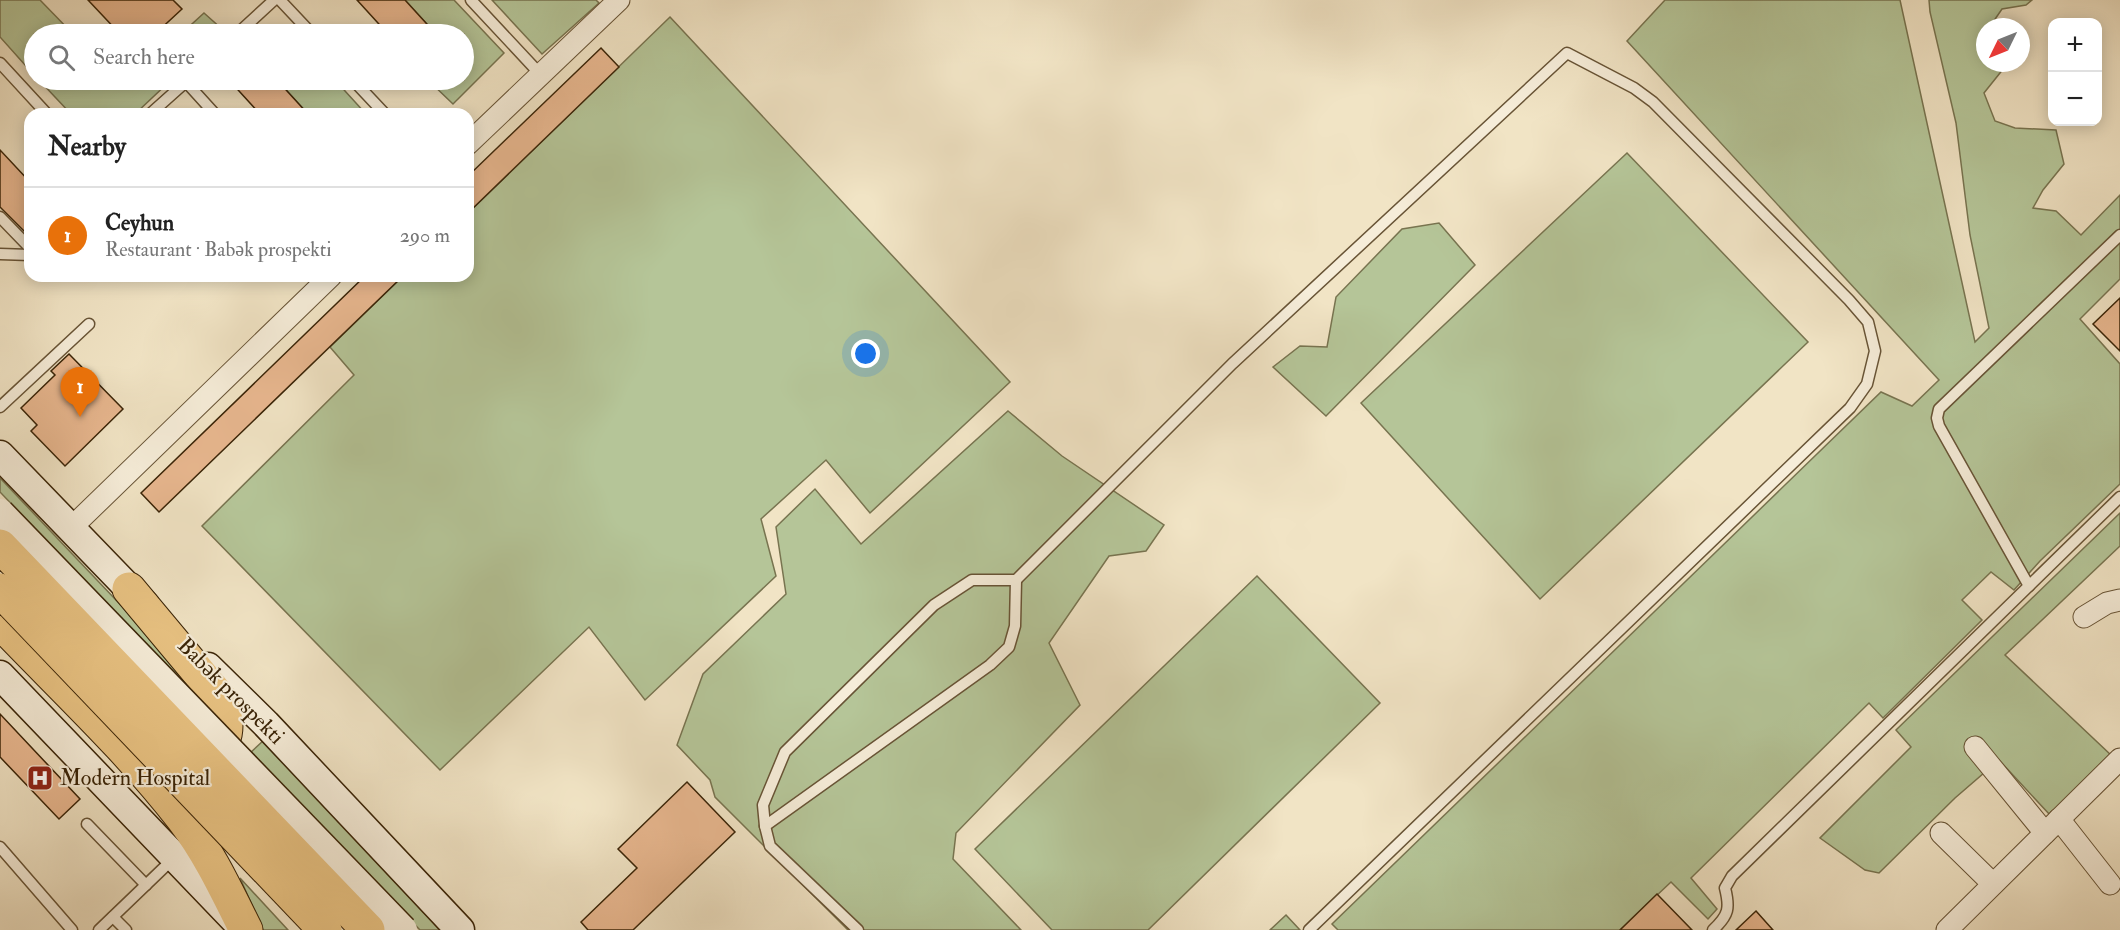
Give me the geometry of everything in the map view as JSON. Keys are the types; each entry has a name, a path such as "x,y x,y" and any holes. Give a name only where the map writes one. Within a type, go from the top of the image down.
{"main road":[{"name":"Babək prospekti","path":"0,455 129,589 266,724 459,930"},
{"path":"0,513 403,930"},
{"path":"0,546 368,930"},
{"path":"129,589 220,698 227,721 226,735 220,752 206,768 189,776 174,779 161,778 129,757"},
{"path":"0,590 325,930"},
{"path":"0,622 129,757 183,819 201,846 246,930"},
{"path":"0,675 246,930"}],"street":[{"path":"474,138 619,0"},
{"path":"71,528 325,282"},
{"path":"2084,617 2107,603 2120,600"},
{"path":"1975,747 2110,884"},
{"path":"1947,930 2120,759"},
{"path":"1941,832 1993,884"}],"lane":[{"path":"248,24 274,0"},
{"path":"280,0 303,24"},
{"path":"471,0 540,74"},
{"path":"858,930 770,846 763,805 785,752 934,605 972,580 1016,580 1232,364 1568,53 1634,88 1653,102 1841,292 1868,322 1875,351 1867,384 1850,408 1314,928"},
{"path":"0,63 24,89"},
{"path":"25,90 41,108"},
{"path":"157,108 177,90"},
{"path":"195,90 210,108"},
{"path":"362,90 379,108"},
{"path":"0,217 24,242"},
{"path":"2029,586 1939,426 1937,418 1940,409 2120,235"},
{"path":"0,254 24,255"},
{"path":"0,407 89,324"},
{"path":"1713,930 1728,912 1729,903 1725,888 1732,876 2120,497"},
{"path":"765,826 990,665 1009,647 1016,626 1016,580"},
{"path":"87,824 146,885"},
{"path":"0,847 72,930"},
{"path":"99,930 175,857"},
{"path":"113,916 126,930"}],"green space":[{"path":"0,0 40,0 63,24 24,24 24,64 0,37"},
{"path":"405,0 454,0 504,53 474,83 474,24 427,24"},
{"path":"492,0 596,0 599,3 542,54"},
{"path":"1665,0 1900,0 1975,342 1989,328 1970,235 1956,123 1929,0 2032,0 2026,5 2002,9 1996,18 1976,18 1976,72 2001,72 1984,93 1995,121 2015,128 2056,130 2064,164 2043,190 2033,208 2056,211 2081,235 2120,195 2120,279 2080,319 2120,364 2120,484 2040,561 2014,590 1991,572 1962,600 1982,620 1883,718 1869,703 1691,878 1717,909 1708,919 1671,882 1620,930 1338,930 1332,924 1881,392 1912,406 1939,380 1627,41"},
{"path":"204,13 216,24 192,24"},
{"path":"670,17 1010,382 870,513 826,460 761,519 776,576 645,700 589,627 440,770 202,526 354,375 330,347 397,282 474,282 474,207"},
{"path":"48,90 160,90 141,108 65,108"},
{"path":"286,90 344,90 361,108 303,108"},
{"path":"438,90 467,90 453,104"},
{"path":"1627,153 1808,342 1540,599 1361,403"},
{"path":"1439,223 1475,265 1326,416 1273,367 1300,346 1327,347 1336,297 1402,229"},
{"path":"1008,411 1062,456 1164,525 1146,551 1109,556 1049,643 1080,705 956,833 953,859 1021,930 848,930 715,797 710,780 677,745 703,674 786,594 776,527 815,489 861,544"},
{"path":"0,478 154,640 215,716 0,492"},
{"path":"2120,513 2120,546 2005,655 2112,756 2050,815 1999,760 1955,798 1879,873 1865,870 1820,838 1911,747 1896,730"},
{"path":"1257,576 1380,703 1148,930 1052,930 975,849"},
{"path":"264,740 440,930 420,930 250,753"},
{"path":"240,878 288,930 263,930"},
{"path":"1286,915 1300,930 1270,930"}],"building":[{"path":"88,0 173,0 182,9 166,24 111,24"},
{"path":"357,0 405,0 427,24 379,24"},
{"path":"601,48 619,67 474,207 474,170"},
{"path":"238,90 286,90 303,108 255,108"},
{"path":"0,150 24,176 24,231 0,207"},
{"path":"359,282 397,282 159,512 141,493"},
{"path":"2120,298 2120,351 2093,324"},
{"path":"69,354 123,409 65,466 31,431 37,425 21,408 55,375 51,371"},
{"name":"Modern Hospital","path":"0,714 80,799 59,819 0,757"},
{"path":"687,782 735,832 633,930 588,930 581,922 637,868 618,849"},
{"path":"1657,894 1692,930 1620,930"},
{"path":"1756,911 1773,930 1736,930"}],"place":[{"name":"Ceyhun","path":"80,417"},
{"name":"Modern Hospital","path":"40,778"}]}
